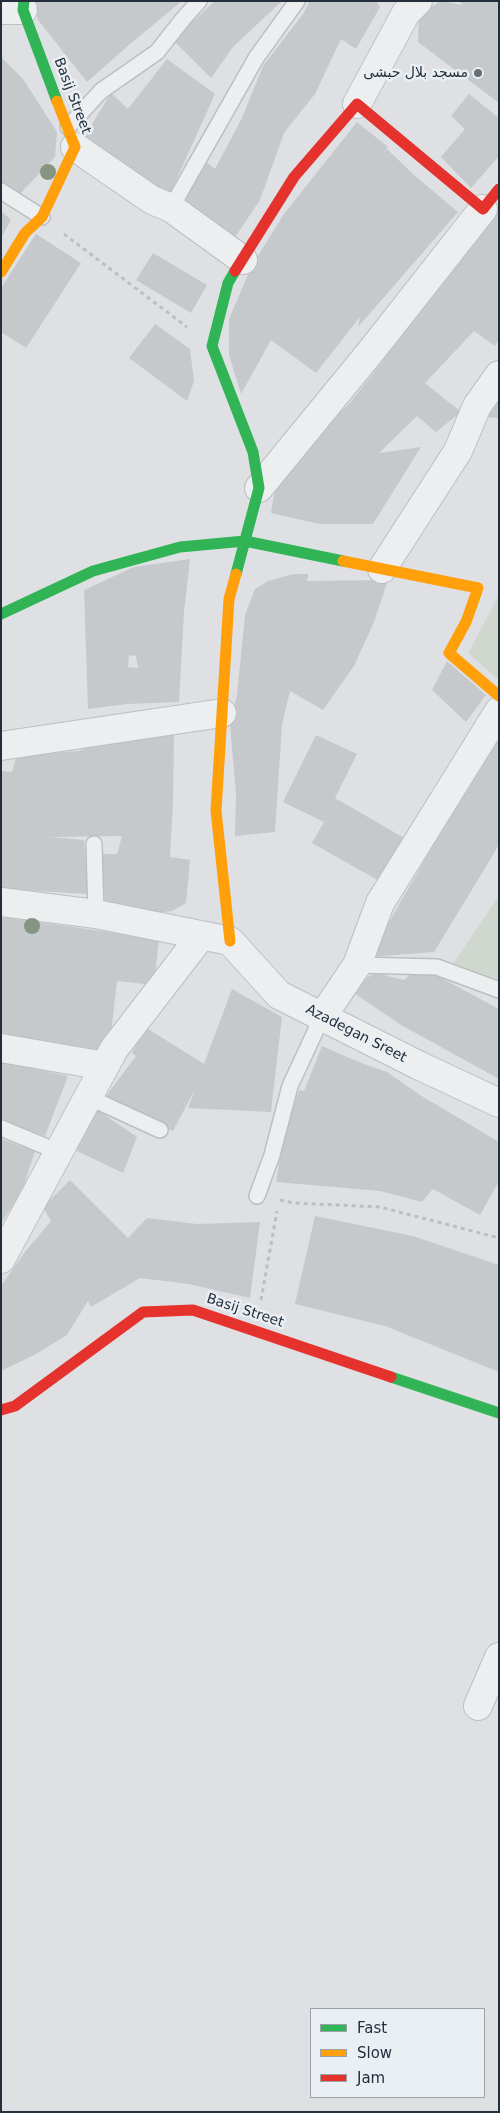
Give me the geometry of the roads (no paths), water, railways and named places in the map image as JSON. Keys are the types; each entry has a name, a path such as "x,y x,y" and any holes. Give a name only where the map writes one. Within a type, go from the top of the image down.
{"street":[{"path":"1,902 96,914 230,941 216,811 229,599 259,488 253,452 212,346 228,283 294,177 357,104 407,5"},
{"name":"Basij Street","path":"1,272 25,232 42,217 72,137 16,7"},
{"path":"259,488 372,350 491,199 357,104"},
{"path":"72,137 152,200 171,208 242,260"},
{"path":"382,569 458,451 476,406 499,375"},
{"path":"1,614 93,571 180,546 245,541 478,588 466,622 449,653 499,696"},
{"path":"322,1017 357,965 380,903 499,711"},
{"path":"1,746 222,714"},
{"path":"1,1259 114,1049 201,936"},
{"name":"Azadegan Sreet","path":"230,941 280,995 418,1065 499,1103"},
{"path":"1,1048 105,1066"},
{"name":"Basij Street","path":"1,1410 15,1406 143,1312 193,1310 499,1413"},
{"path":"478,1706 499,1657"}],"lane":[{"path":"72,137 101,91 157,52 200,1"},
{"path":"171,208 256,58 297,1"},
{"path":"1,191 42,217"},
{"path":"94,844 96,914"},
{"path":"357,965 437,967 499,990"},
{"path":"257,1196 272,1155 290,1086 322,1017"},
{"path":"88,1097 160,1130"},
{"path":"1,1128 59,1152"}],"place":[{"name":"مسجد بلال حبشی","path":"478,73"}]}
